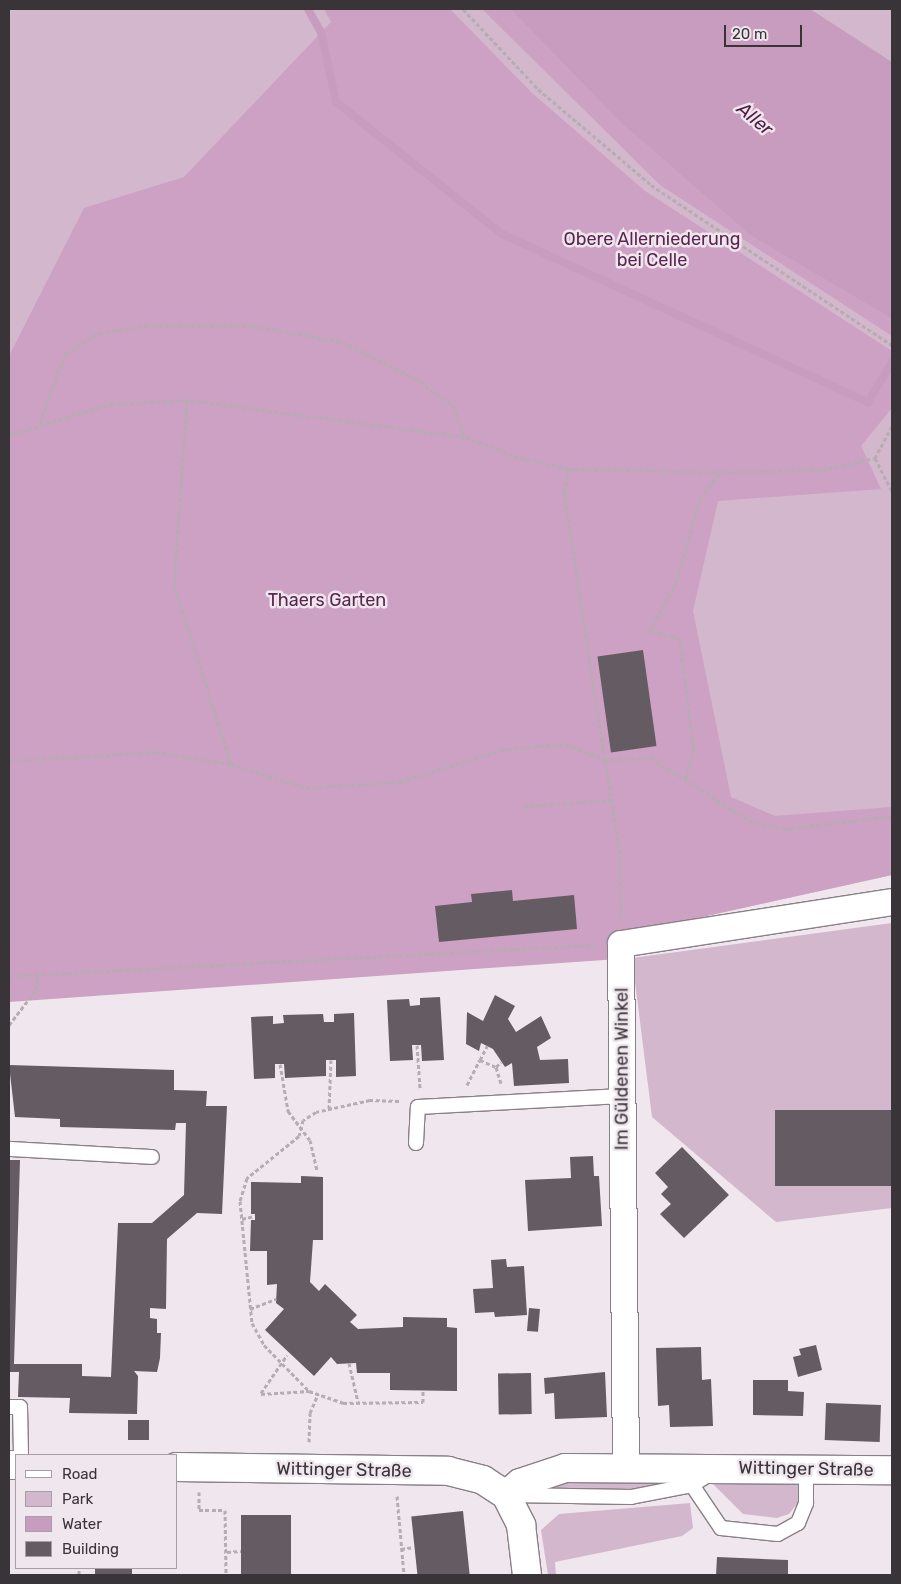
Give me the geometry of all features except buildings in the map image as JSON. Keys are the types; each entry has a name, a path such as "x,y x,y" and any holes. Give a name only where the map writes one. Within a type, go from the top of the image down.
{"main road":[{"name":"Wittinger Straße","path":"187,1468 448,1471 483,1480 506,1495 520,1483 557,1469 626,1468 701,1473 806,1469 892,1470"},
{"path":"506,1495 521,1525 527,1575"}],"street":[{"path":"621,944 892,902"},
{"name":"Im Güldenen Winkel","path":"621,944 626,1468"}],"lane":[{"path":"416,1143 418,1107 503,1106 622,1096"},
{"path":"9,1149 152,1157"},
{"path":"9,1407 20,1407 21,1454"},
{"path":"701,1473 721,1528 778,1534 798,1524 806,1503 806,1469"},
{"name":"Wittinger Straße","path":"506,1495 631,1497 701,1473"}],"path":[{"path":"463,9 538,89 651,185 892,345"},
{"path":"40,423 64,354 99,333 146,326 253,326 343,342 415,378 453,406 465,437"},
{"path":"187,400 174,585 231,764"},
{"path":"9,435 30,432 40,423 111,404 187,400 465,437 514,456 568,469 720,472 822,470 875,458 892,426"},
{"path":"875,458 892,491"},
{"path":"9,976 621,944 620,856 564,493 568,469"},
{"path":"685,779 694,752 680,639 650,631 676,583 700,498 720,472"},
{"path":"9,761 156,752 231,764 306,788 400,782 501,750 566,744 605,760 651,758 750,821 784,829 892,816"},
{"path":"524,806 612,800"},
{"path":"9,1025 36,990 38,974"},
{"path":"309,1391 280,1362 260,1338 250,1309 240,1201 247,1178 300,1131 303,1120 329,1109 386,1100 418,1107 416,1045"},
{"path":"480,1060 487,1046"},
{"path":"329,1109 331,1060"},
{"path":"496,1067 501,1062"},
{"path":"280,1064 288,1111 300,1131 310,1140 317,1170"},
{"path":"242,1219 255,1216"},
{"path":"250,1309 276,1299"},
{"path":"287,1355 280,1362 261,1394 309,1391 343,1403 423,1402 423,1391"},
{"path":"349,1363 358,1402"},
{"path":"312,1469 310,1413 318,1394"},
{"path":"187,1468 199,1510 226,1510 226,1575"},
{"path":"397,1471 404,1575"},
{"path":"401,1549 414,1547"},
{"path":"227,1552 241,1552"}],"green space":[{"name":"Obere Allerniederung bei Celle","path":"9,9 892,9 892,875 657,927 9,374"},
{"name":"Thaers Garten","path":"324,9 450,9 532,93 645,191 892,351 892,408 861,446 881,489 718,501 693,611 731,797 775,816 892,807 892,875 657,927 632,958 9,1002 9,356 84,208 184,177 331,22"},
{"path":"482,9 510,9 621,123 751,236 892,319 892,336 660,185"},
{"path":"892,923 892,1208 776,1222 652,1117 632,958"},
{"path":"567,1478 653,1480 653,1485 634,1489 569,1490 549,1486"},
{"path":"792,1480 800,1487 800,1500 789,1514 777,1518 743,1514 712,1483"},
{"path":"690,1503 693,1528 682,1536 555,1562 556,1575 548,1575 541,1530 559,1514"}],"water":[{"name":"Aller","path":"510,9 810,9 892,62 892,319 751,236 621,123"}],"waterway":[{"path":"308,9 321,32 336,102 502,234 868,402 892,362"}]}
